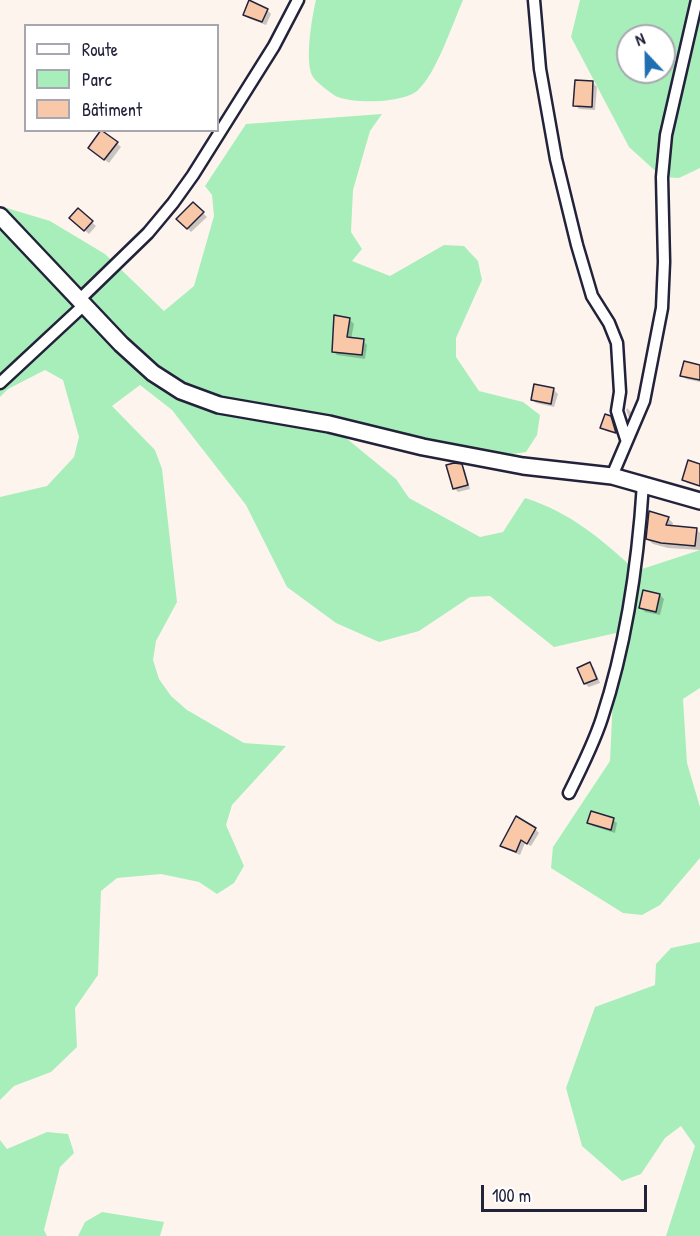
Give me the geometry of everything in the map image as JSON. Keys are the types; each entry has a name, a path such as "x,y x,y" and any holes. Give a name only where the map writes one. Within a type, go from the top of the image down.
{"street":[{"path":"0,382 148,233 173,203 274,46 298,0"},
{"path":"534,0 540,69 556,159 592,296 609,324 617,343 620,392 617,411 627,439"},
{"path":"612,476 644,401 662,308 664,262 662,177 665,146 697,0"},
{"path":"0,216 121,345 153,373 181,392 219,405 329,424 423,447 522,466 612,476 700,501"},
{"path":"569,793 602,720 618,667 640,537 643,484"}],"green space":[{"path":"316,0 463,0 438,61 418,90 402,98 391,100 356,101 333,94 317,82 310,70 309,51"},
{"path":"580,0 700,0 700,168 679,178 662,177 629,147 571,37"},
{"path":"382,114 370,131 353,190 351,232 362,249 352,261 390,276 444,245 464,246 478,261 482,280 456,338 456,357 479,391 523,402 540,415 537,435 526,452 504,455 436,448 349,423 346,438 396,479 409,498 480,537 503,532 525,498 557,511 585,528 636,571 700,550 700,688 683,699 687,763 700,807 700,858 660,905 642,915 623,913 551,868 553,847 610,761 616,633 554,647 490,596 470,597 419,631 379,642 336,623 287,587 246,505 172,410 140,385 112,406 155,450 162,469 177,602 156,641 153,660 159,679 171,696 187,710 244,743 286,746 232,805 226,825 244,866 234,883 217,894 199,882 161,874 117,878 101,891 98,975 75,1008 77,1047 51,1072 14,1086 0,1100 0,497 47,486 74,457 79,437 63,380 45,370 8,389 0,397 0,206 50,221 105,254 164,311 194,286 214,216 212,195 205,186 246,124"},
{"path":"700,942 700,1236 666,1236 695,1146 681,1126 665,1138 641,1174 622,1181 582,1146 566,1088 595,1007 655,985 656,964 671,948"},
{"path":"47,1132 68,1134 74,1153 60,1167 44,1230 47,1236 0,1236 0,1140 7,1149"},
{"path":"102,1212 164,1222 160,1236 78,1236 85,1222"}],"building":[{"path":"249,0 268,9 262,22 243,15"},
{"path":"575,80 593,81 592,107 573,106"},
{"path":"100,132 104,132 118,142 104,160 88,148"},
{"path":"193,202 204,212 187,229 176,219"},
{"path":"78,208 93,221 84,231 69,218"},
{"path":"334,315 350,318 347,337 364,339 362,355 332,352"},
{"path":"684,361 700,365 700,380 680,376"},
{"path":"534,384 554,388 551,404 531,400"},
{"path":"605,414 611,416 616,433 600,428"},
{"path":"688,460 700,464 700,486 682,480"},
{"path":"462,464 468,485 453,489 446,465"},
{"path":"649,511 669,517 666,525 697,528 695,546 661,543 646,539"},
{"path":"643,590 660,594 656,612 639,608"},
{"path":"590,662 597,679 584,684 577,668"},
{"path":"591,811 614,818 611,830 587,823"},
{"path":"516,816 536,828 527,844 521,840 516,852 500,846"}]}
